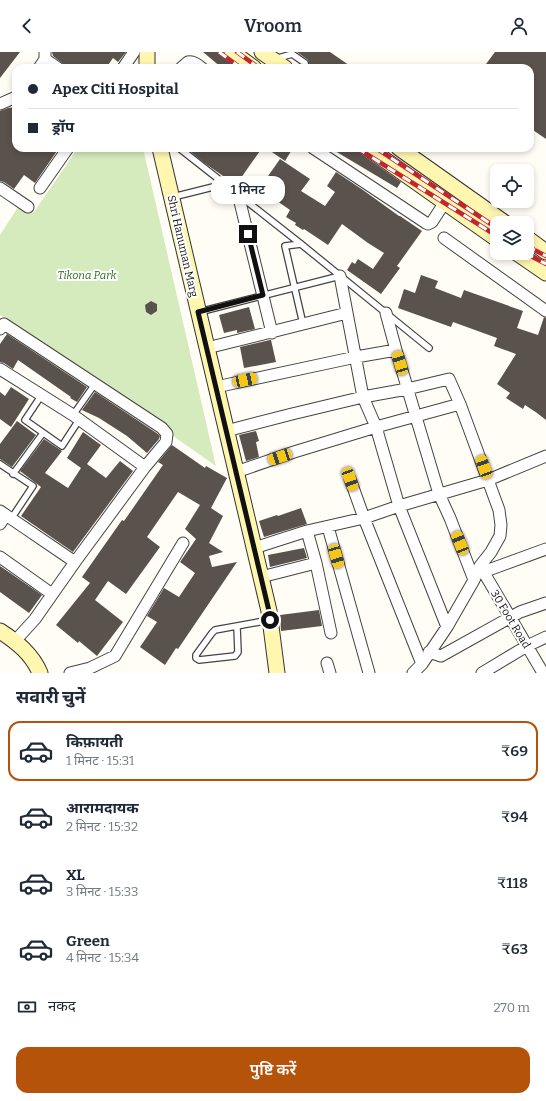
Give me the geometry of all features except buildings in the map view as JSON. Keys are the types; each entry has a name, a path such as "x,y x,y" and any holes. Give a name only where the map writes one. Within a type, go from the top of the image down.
{"street":[{"path":"126,64 134,52"},
{"path":"146,64 147,52"},
{"path":"232,52 248,64"},
{"path":"186,64 188,62 194,62 197,64"},
{"path":"0,104 12,99"},
{"path":"40,188 65,152"},
{"name":"Shri Hanuman Marg","path":"161,152 261,577 270,620 277,673"},
{"path":"320,152 426,224 432,222 445,202"},
{"path":"374,152 490,234"},
{"path":"404,152 495,216"},
{"path":"0,188 28,207"},
{"path":"238,194 272,332"},
{"path":"444,238 546,311"},
{"path":"534,243 546,252"},
{"path":"527,260 546,274"},
{"path":"340,276 363,398 376,428 399,506 447,627"},
{"path":"207,348 347,313"},
{"path":"386,313 407,389 439,494 474,580"},
{"path":"0,329 4,324 162,428 167,434 166,442 145,467 35,619 15,641"},
{"path":"216,387 396,350"},
{"path":"0,369 76,418 145,467"},
{"path":"226,431 292,414 449,379 460,404 499,510 501,525 500,536 447,627 422,664 413,673"},
{"path":"236,472 294,452 460,404"},
{"path":"254,548 307,531 364,518 399,506 488,480 546,456"},
{"path":"350,479 422,664"},
{"path":"4,517 75,562"},
{"path":"328,527 369,673"},
{"path":"307,531 316,562 332,633"},
{"path":"70,673 90,668 115,656 183,543"},
{"path":"482,569 546,549"},
{"path":"0,557 52,594"},
{"path":"261,577 316,562"},
{"name":"30 Foot Road","path":"482,569 543,673"},
{"path":"429,652 441,656 510,617 546,603"},
{"path":"0,631 15,641 26,651 40,673"},
{"path":"482,673 527,646 546,637"}],"lane":[{"path":"273,60 292,54 305,64"},
{"path":"183,152 301,244 429,348"},
{"path":"171,197 225,184"},
{"path":"301,244 285,246 303,325"},
{"path":"198,312 340,276"},
{"path":"41,396 25,420 62,446 95,384"},
{"path":"13,474 43,433"},
{"path":"0,464 13,474 34,486 4,517"},
{"path":"237,627 238,652 235,656 199,660 196,658 196,655 213,632 270,620"}],"green space":[{"name":"Tikona Park","path":"75,152 144,152 216,466 0,315 0,235 20,204 34,212"}],"railway":[{"path":"219,52 236,64"},
{"path":"237,52 254,64"},
{"path":"363,152 490,232"},
{"path":"382,152 490,223"},
{"path":"534,250 546,256"},
{"path":"534,258 546,264"}],"route":[{"path":"248,234 263,295 198,312 251,532 270,620"}]}
